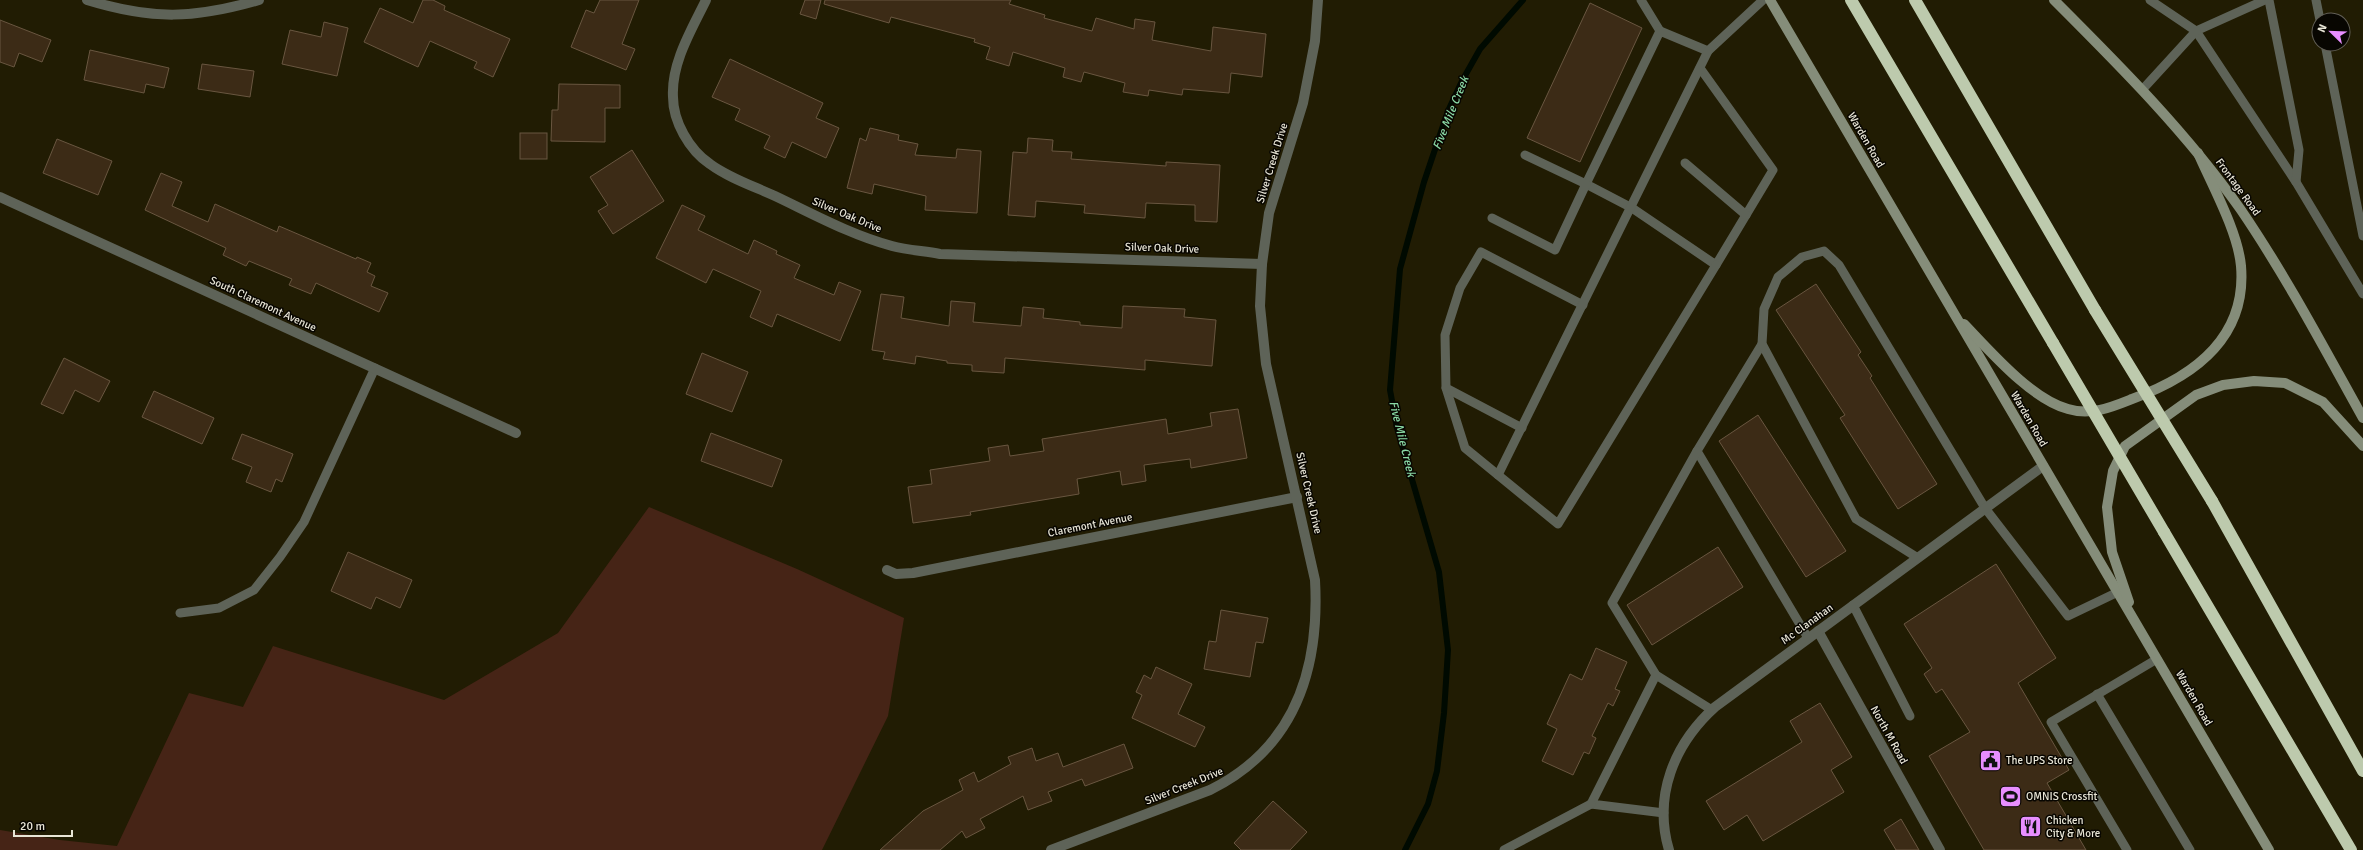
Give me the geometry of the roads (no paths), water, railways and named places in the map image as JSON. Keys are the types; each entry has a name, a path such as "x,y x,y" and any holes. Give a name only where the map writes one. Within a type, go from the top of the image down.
{"highway":[{"path":"1851,0 2351,850"},
{"path":"1914,0 2094,310 2212,501 2363,771"}],"main road":[{"name":"Warden Road","path":"1770,0 2269,850"},
{"name":"Frontage Road","path":"2054,0 2142,90 2198,153 2240,209 2268,251 2363,418"},
{"path":"1952,311 2007,368 2037,393 2068,409 2102,411 2178,379 2209,356 2230,328 2239,296 2241,266 2233,234 2198,153"},
{"path":"2135,620 2112,552 2107,507 2113,471 2125,446 2196,395 2223,385 2254,381 2285,383 2322,402 2363,446"}],"street":[{"path":"87,0 120,10 155,15 190,16 225,10 259,0"},
{"name":"Silver Oak Drive","path":"706,0 687,40 674,77 672,98 677,121 691,146 709,164 736,178 857,235 893,247 940,254 1262,264"},
{"name":"Silver Creek Drive","path":"1051,850 1210,790 1232,779 1253,764 1279,733 1295,706 1309,669 1317,612 1314,573 1263,343 1260,306 1262,264 1269,214 1303,103 1311,66 1318,0"},
{"name":"South Claremont Avenue","path":"0,197 516,433"},
{"name":"Mc Clanahan","path":"1669,850 1663,799 1671,768 1689,736 1712,710 2043,466"},
{"name":"Claremont Avenue","path":"887,570 896,574 913,573 1297,497"},
{"name":"North M Road","path":"1818,631 1940,850"}],"lane":[{"path":"1641,0 1660,31 1708,51"},
{"path":"1498,475 1632,208 1708,51 1763,0"},
{"path":"2150,0 2196,31 2296,182 2363,290"},
{"path":"2142,90 2196,31 2265,0"},
{"path":"2269,0 2299,150 2296,182"},
{"path":"2316,0 2318,12"},
{"path":"1492,218 1554,250 1660,31"},
{"path":"2327,52 2363,236"},
{"path":"1583,305 1480,252 1460,288 1444,335 1446,388 1465,448 1558,524 1773,170 1700,68"},
{"path":"1525,155 1632,208 1716,265"},
{"path":"1685,163 1746,215"},
{"path":"1712,710 1656,675 1612,603 1697,451 1762,344 1764,309 1778,277 1802,257 1824,251 1839,265 1985,508 2068,616 2118,592"},
{"path":"1762,344 1856,519 1918,558"},
{"path":"180,613 219,608 254,590 280,557 304,522 375,368"},
{"path":"1446,388 1522,428"},
{"path":"1697,451 1808,638"},
{"path":"1853,605 1910,716"},
{"path":"2127,850 2051,722 2157,658"},
{"path":"1592,804 1656,675"},
{"path":"2097,694 2190,850"},
{"path":"1504,850 1592,804 1664,813"}],"waterway":[{"name":"Five Mile Creek","path":"1405,850 1428,804 1437,771 1444,713 1448,650 1439,572 1397,428 1390,390 1400,269 1424,182 1448,111 1462,81 1480,49 1523,0"}],"place":[{"name":"The UPS Store","path":"1991,760"},
{"name":"OMNIS Crossfit","path":"2011,796"},
{"name":"Chicken City & More","path":"2031,826"}]}
